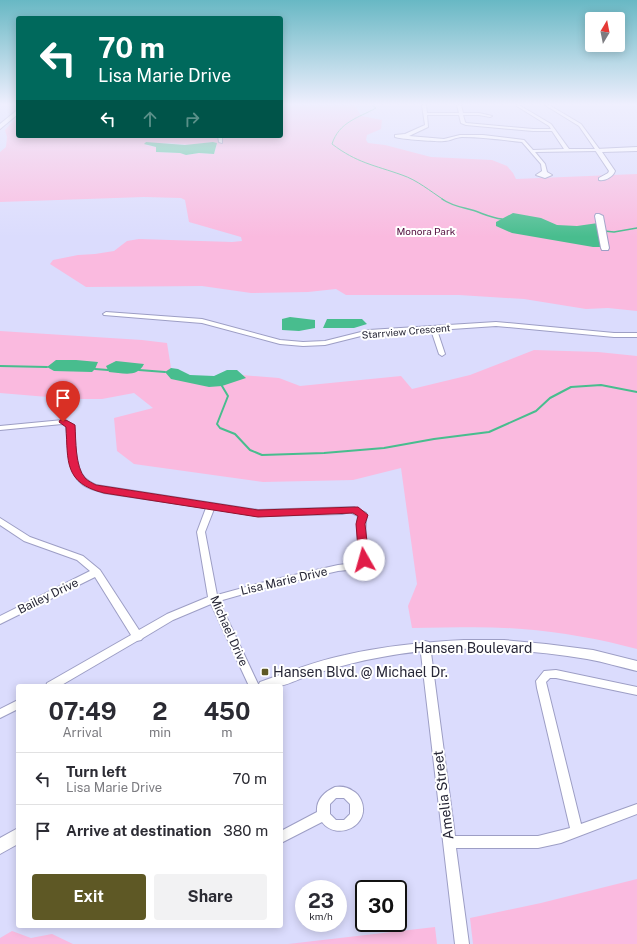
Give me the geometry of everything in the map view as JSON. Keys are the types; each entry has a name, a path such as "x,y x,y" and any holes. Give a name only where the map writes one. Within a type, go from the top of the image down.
{"highway":[{"path":"599,216 605,248"}],"street":[{"path":"533,151 635,149"},
{"path":"598,150 612,171 610,175 601,179"},
{"path":"533,151 543,164 545,172"},
{"name":"Starrview Crescent","path":"106,314 202,321 280,342 303,344 325,343 369,332 506,324 614,335 637,335"},
{"path":"433,328 442,354"},
{"name":"Lisa Marie Drive","path":"0,428 63,422 68,424 71,428 73,459 82,481 92,487 104,490 258,513 355,510 363,515 361,531 364,560 357,566 338,568 272,583 213,599 170,617 138,637 55,684"},
{"name":"Michael Drive","path":"211,506 201,532 213,599 253,684"},
{"path":"0,522 27,540 80,558 96,572 138,637"},
{"name":"Bailey Drive","path":"0,620 96,572"},
{"name":"Hansen Boulevard","path":"270,684 302,672 355,657 426,645 474,645 538,648 588,654 637,666"},
{"name":"Amelia Street","path":"426,645 462,944"},
{"path":"577,831 541,681 548,674 556,674 637,691"},
{"path":"0,714 16,705"},
{"path":"449,842 538,842 577,831 637,808"},
{"path":"283,836 324,815"},
{"path":"0,847 16,836"}],"green space":[{"name":"Monora Park","path":"4,149 156,149 156,152 180,153 186,155 199,153 214,154 215,149 401,149 431,157 492,160 507,166 516,179 637,174 637,311 608,308 586,309 524,299 459,295 346,295 336,289 308,292 251,293 202,286 86,287 50,264 53,260 78,255 114,251 127,241 139,239 232,242 242,241 241,237 189,222 185,200 181,198 144,197 0,202 0,152"},
{"path":"0,331 142,340 167,343 171,368 166,373 209,387 245,378 241,375 279,378 300,386 401,376 412,389 470,375 534,350 598,352 637,356 637,649 580,636 537,630 467,627 412,628 408,606 417,584 401,468 353,480 263,482 134,464 117,451 114,418 153,408 134,393 102,399 72,399 0,393"},
{"path":"637,879 637,944 473,944 470,918 541,903"},
{"path":"435,927 437,944 288,944 392,932 407,932 407,930"},
{"path":"12,931 31,938 52,934 73,944 0,944 0,938"}],"shaded area":[{"path":"156,149 215,149 214,154 199,153 186,155 180,153 156,152"},
{"path":"513,213 541,218 557,225 577,226 598,223 603,247 593,247 512,233 496,226 496,222"},
{"path":"290,317 315,320 315,328 299,331 282,330 282,319"},
{"path":"327,319 362,319 367,324 354,328 323,328"},
{"path":"56,360 98,362 92,372 54,371 47,367"},
{"path":"116,361 144,364 134,373 124,374 109,372 106,366"},
{"path":"171,368 178,369 190,375 214,376 227,370 237,370 246,378 222,386 209,387 171,379 165,372"}],"waterway":[{"path":"340,149 358,160 413,180 444,200"},
{"path":"442,199 457,206 494,218 502,219"},
{"path":"604,231 614,232 637,228"},
{"path":"0,366 47,367"},
{"path":"95,369 108,370"},
{"path":"139,370 165,372"},
{"path":"222,386 228,396 217,424 220,428 235,434 250,450 262,455 324,453 384,448 434,439 489,432 536,411 550,398 571,387 601,385 637,392"}],"place":[{"name":"Hansen Blvd. @ Michael Dr.","path":"265,672"}],"route":[{"path":"63,422 70,425 71,428 73,459 79,476 82,481 92,487 224,509 258,513 342,511 352,509 363,515 361,524 361,539 364,560"}]}
